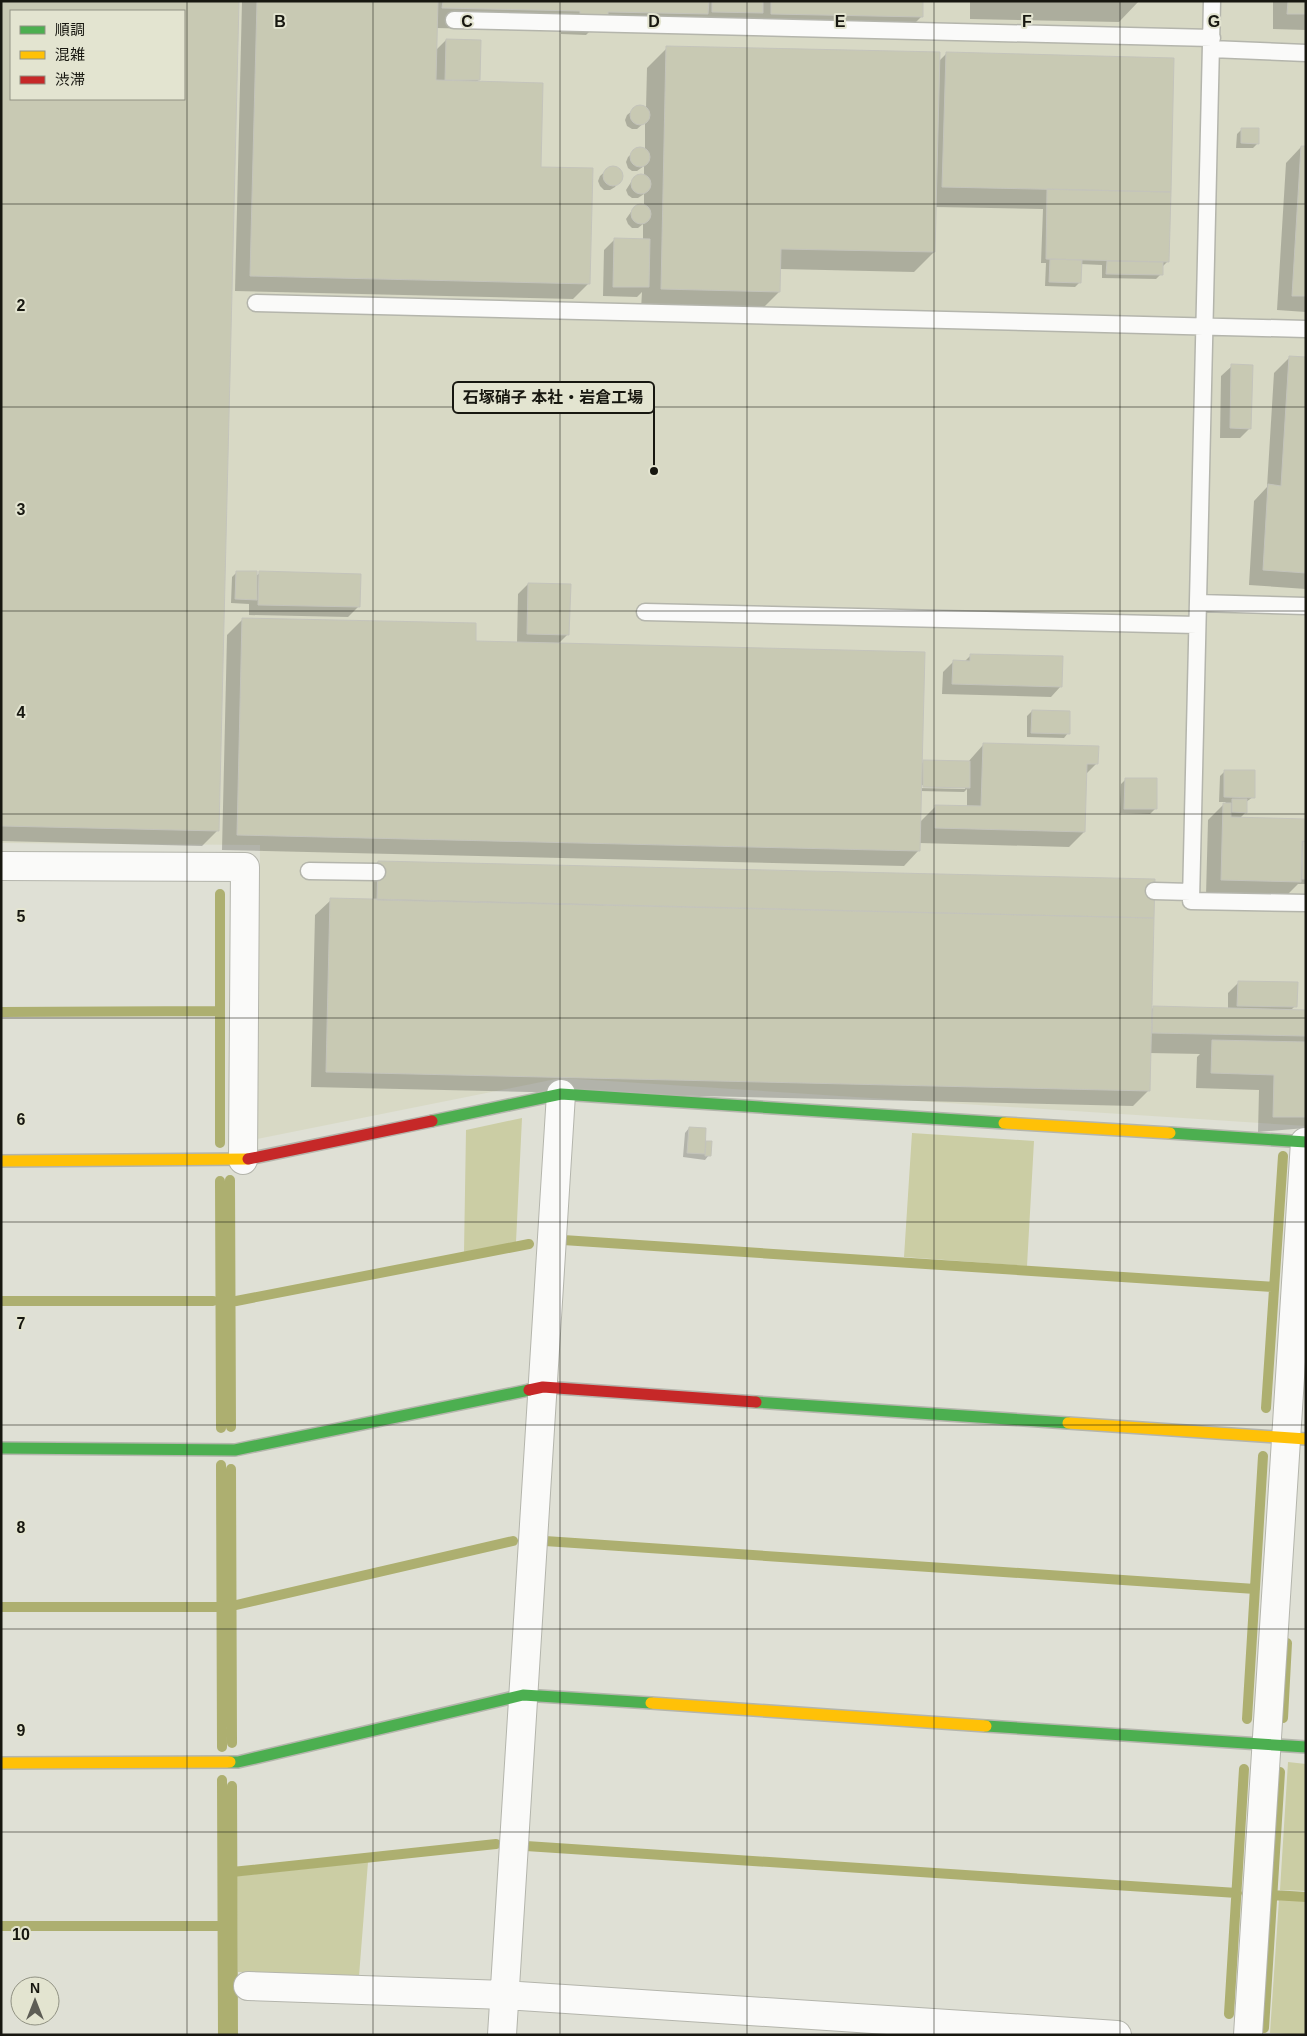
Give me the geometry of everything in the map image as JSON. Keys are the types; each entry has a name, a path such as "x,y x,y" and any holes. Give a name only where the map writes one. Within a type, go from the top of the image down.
{"street":[{"path":"1,866 245,867 243,1160"},
{"path":"502,2035 561,1094"},
{"path":"1,1161 243,1160 561,1094 1306,1142 1296,1438 1265,1744 1248,2035"},
{"path":"1,1448 235,1450 543,1387 1296,1438"},
{"path":"1,1763 238,1762 523,1695 1306,1747"},
{"path":"248,1986 505,1995 1117,2035"}],"lane":[{"path":"1212,1 1191,901 1306,903"},
{"path":"454,20 1211,44 1306,53"},
{"path":"256,303 1306,329"},
{"path":"1198,604 1306,606"},
{"path":"644,612 1197,626"},
{"path":"309,871 377,872"},
{"path":"1154,891 1191,892"}],"shaded area":[{"path":"1,1 1306,1 1306,1126 561,1078 257,1139 260,845 1,843"}],"green space":[{"path":"522,1118 516,1242 464,1252 466,1130"},
{"path":"912,1133 1034,1141 1027,1266 904,1257"},
{"path":"1288,1762 1306,1764 1306,1891 1280,1890"},
{"path":"368,1862 359,1976 238,1972 237,1876"},
{"path":"1279,1899 1306,1901 1306,2035 1270,2033"}],"building":[{"path":"1,1 239,1 219,831 1,826"},
{"path":"257,1 438,1 436,80 543,83 541,167 593,168 590,284 250,276"},
{"path":"443,1 709,1 708,14 608,12 608,15 580,15 580,11 442,8"},
{"path":"712,1 763,1 763,13 712,12"},
{"path":"771,1 923,1 923,17 771,14"},
{"path":"1288,1 1306,1 1306,14 1287,14"},
{"path":"446,39 481,40 480,80 445,80"},
{"path":"666,46 940,52 935,252 781,249 780,292 661,289"},
{"path":"946,52 1174,58 1171,192 942,187"},
{"path":"640,105 647,108 650,115 647,122 640,125 633,122 630,115 633,108"},
{"path":"1241,128 1259,128 1259,144 1241,143"},
{"path":"1301,146 1306,146 1306,296 1292,296"},
{"path":"640,147 647,150 650,157 647,164 640,167 633,164 630,157 633,150"},
{"path":"613,166 620,169 623,176 620,183 613,186 606,183 603,176 606,169"},
{"path":"641,174 648,177 651,184 648,191 641,194 634,191 631,184 634,177"},
{"path":"1047,189 1171,192 1169,262 1046,259"},
{"path":"641,204 648,207 651,214 648,221 641,224 634,221 631,214 634,207"},
{"path":"614,238 650,239 649,287 613,287"},
{"path":"1050,259 1082,260 1081,283 1049,282"},
{"path":"1107,261 1163,262 1163,275 1106,274"},
{"path":"1289,356 1306,357 1306,573 1263,570 1268,484 1281,486"},
{"path":"1231,364 1253,365 1251,429 1230,428"},
{"path":"236,571 257,571 257,600 235,599"},
{"path":"259,571 361,574 360,607 258,605"},
{"path":"528,583 571,584 569,635 527,634"},
{"path":"242,618 476,623 476,641 925,652 920,851 237,835"},
{"path":"970,654 1063,656 1062,687 952,684 953,660 970,661"},
{"path":"1032,710 1070,711 1070,734 1031,733"},
{"path":"983,743 1099,746 1098,764 1087,764 1085,832 935,828 935,805 981,806"},
{"path":"923,760 970,761 970,788 923,787"},
{"path":"1224,770 1255,770 1255,798 1224,797"},
{"path":"1125,778 1157,778 1157,809 1124,809"},
{"path":"1232,799 1247,799 1247,813 1232,812"},
{"path":"1223,803 1231,803 1231,817 1306,819 1306,841 1302,841 1301,882 1221,880"},
{"path":"1303,842 1306,842 1306,879 1302,879"},
{"path":"378,861 1155,879 1154,918 377,900"},
{"path":"330,898 1154,918 1150,1091 326,1072"},
{"path":"1238,981 1298,982 1297,1007 1237,1006"},
{"path":"1153,1006 1306,1010 1306,1036 1152,1033"},
{"path":"1212,1040 1306,1042 1306,1117 1273,1117 1274,1075 1211,1073"},
{"path":"689,1127 706,1128 705,1154 687,1153"},
{"path":"706,1141 712,1141 711,1156 705,1156"}],"waterway":[{"path":"220,894 220,1143"},
{"path":"1,1012 220,1011"},
{"path":"1266,1408 1283,1156"},
{"path":"230,1180 231,1427"},
{"path":"220,1181 221,1428"},
{"path":"563,1240 1274,1287"},
{"path":"231,1302 529,1244"},
{"path":"1,1301 213,1301"},
{"path":"1247,1719 1263,1456"},
{"path":"221,1465 222,1747"},
{"path":"231,1469 232,1743"},
{"path":"232,1606 513,1541"},
{"path":"545,1541 1255,1589"},
{"path":"1,1607 221,1607"},
{"path":"1283,1718 1287,1643"},
{"path":"1229,2014 1244,1769"},
{"path":"1264,2028 1280,1772"},
{"path":"222,1780 223,2035"},
{"path":"232,1786 233,2035"},
{"path":"232,1872 496,1844"},
{"path":"526,1846 1237,1893"},
{"path":"1273,1895 1306,1897"},
{"path":"1,1926 223,1926"}],"traffic: fast":[{"path":"432,1121 561,1094 1004,1123"},
{"path":"1170,1133 1306,1142"},
{"path":"1,1448 235,1450 529,1390"},
{"path":"756,1402 1068,1423"},
{"path":"230,1762 238,1762 523,1695 651,1703"},
{"path":"986,1726 1306,1747"}],"traffic: slow":[{"path":"1004,1123 1170,1133"},
{"path":"1,1161 248,1159"},
{"path":"1068,1423 1306,1439"},
{"path":"651,1703 986,1726"},
{"path":"1,1763 230,1762"}],"traffic: jam":[{"path":"248,1159 432,1121"},
{"path":"529,1390 543,1387 756,1402"}],"place":[{"name":"石塚硝子 本社・岩倉工場","path":"654,471"}]}
